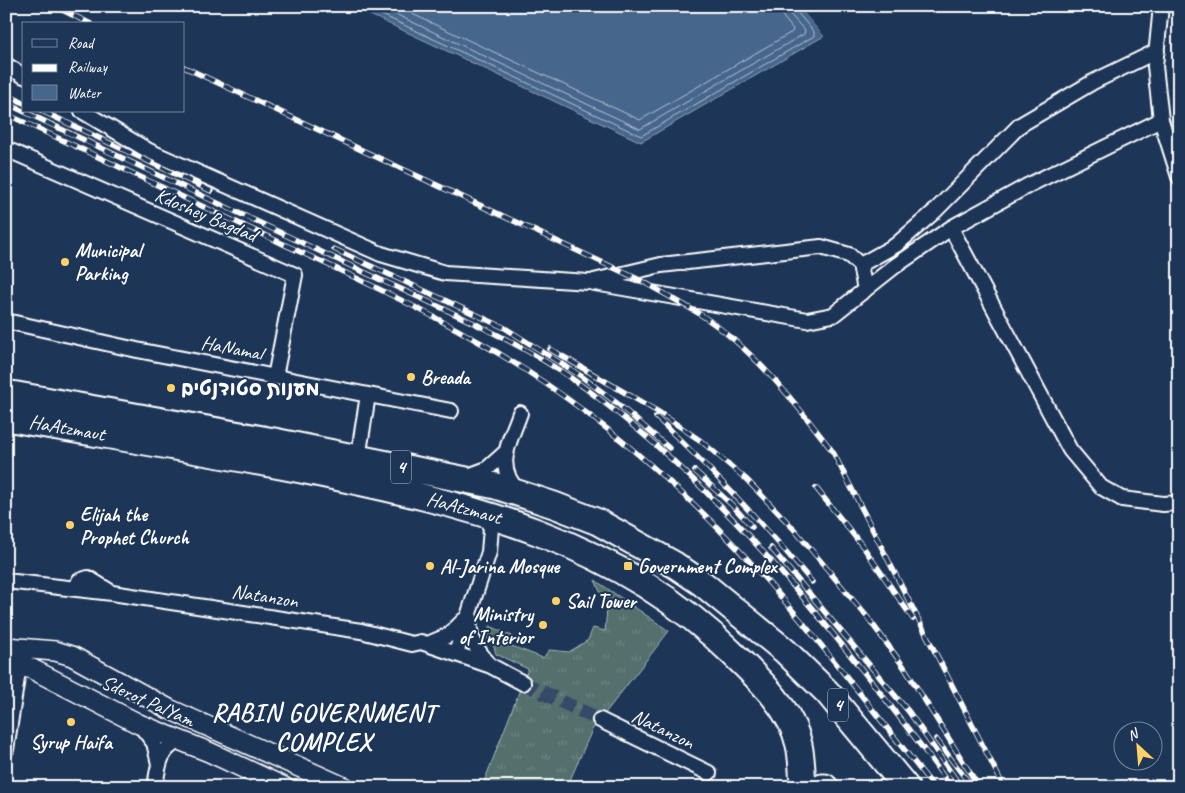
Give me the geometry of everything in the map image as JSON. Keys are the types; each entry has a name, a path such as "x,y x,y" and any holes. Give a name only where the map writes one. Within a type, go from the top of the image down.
{"highway":[{"name":"HaAtzmaut","path":"6,393 459,478 521,494 598,522 632,539 703,584 761,631 827,692 906,787"},
{"name":"HaAtzmaut","path":"6,418 269,464 388,488 483,513 524,526 579,548 634,578 689,614 724,644 752,672 789,719 799,742 803,787"}],"street":[{"path":"1161,6 1155,66 1161,120 1179,177"},
{"path":"860,265 896,245 936,211 1020,125 1093,82 1157,51"},
{"path":"6,65 22,75"},
{"path":"84,112 149,152 381,254 445,274 589,282 807,320 833,315 895,266 951,228 1030,185 1161,120"},
{"name":"Kdoshey Bagdad","path":"6,149 295,275 275,377"},
{"path":"951,228 1070,450 1094,480 1101,487 1122,499 1179,504"},
{"path":"589,282 660,264 820,246 849,255 860,265 864,290"},
{"name":"HaNamal","path":"6,321 275,377 451,411"},
{"path":"358,458 368,395"},
{"path":"520,413 506,452 505,472 521,494"},
{"path":"459,478 487,469 506,452"},
{"path":"452,656 489,552 491,528 483,513"},
{"path":"489,552 504,536 524,526"},
{"name":"Natanzon","path":"6,581 76,588 79,581 88,578 112,593 360,630 412,644 428,644 452,656"},
{"path":"428,644 441,639 459,628 472,604"},
{"path":"472,604 469,624 471,634 479,653 491,666"},
{"name":"Natanzon","path":"412,644 418,650 491,666 523,683"},
{"name":"Sderot PalYam","path":"6,647 56,651 94,667 169,709 344,787"},
{"path":"6,750 12,663"},
{"name":"Sderot PalYam","path":"12,663 49,676 75,692 139,724 209,752 284,787"},
{"path":"75,692 73,680 75,674 84,667 94,667"},
{"name":"Natanzon","path":"600,720 708,773"},
{"path":"139,724 154,743 158,764"},
{"path":"155,787 158,764 164,751 180,741"}],"green space":[{"path":"595,580 669,631 592,730 567,787 482,787 528,669 496,654 494,647 486,637 490,626 512,636 509,645 543,658 549,650 569,652 588,640 593,628 605,631 607,608"}],"water":[{"path":"351,6 798,6 824,36 641,142"}],"pier":[{"path":"798,6 801,6 826,34 824,36"}],"tunnel":[{"path":"523,683 600,720"}],"railway":[{"path":"54,6 87,22"},
{"path":"185,67 642,281 698,313 737,342 772,376 833,452 1004,787"},
{"path":"6,94 22,102"},
{"path":"6,103 22,111"},
{"path":"25,112 452,312 534,355 585,388 655,444 688,474 751,538 810,605 853,658 951,787"},
{"path":"44,112 211,191"},
{"path":"6,114 390,294 507,358 582,409 652,466 710,520 744,556 810,631 934,787"},
{"path":"334,249 505,328 581,376 618,404 669,448"},
{"path":"550,349 660,413 701,441 746,479 793,528 868,618 904,667 979,787"},
{"path":"656,417 736,497 812,582"},
{"path":"695,471 733,506 752,527"},
{"path":"816,488 864,548 913,619"},
{"path":"771,548 909,712 961,787"},
{"path":"936,739 972,787"}],"place":[{"name":"Municipal Parking","path":"65,262"},
{"name":"Breada","path":"411,377"},
{"name":"מענות סטודנטים","path":"171,388"},
{"name":"Elijah the Prophet Church","path":"70,525"},
{"name":"Al-Jarina Mosque","path":"430,566"},
{"name":"Government Complex","path":"628,566"},
{"name":"Sail Tower","path":"556,601"},
{"name":"Ministry of Interior","path":"543,625"},
{"name":"Syrup Haifa","path":"71,722"}],"district":[{"name":"RABIN GOVERNMENT COMPLEX","path":"324,728"}]}
